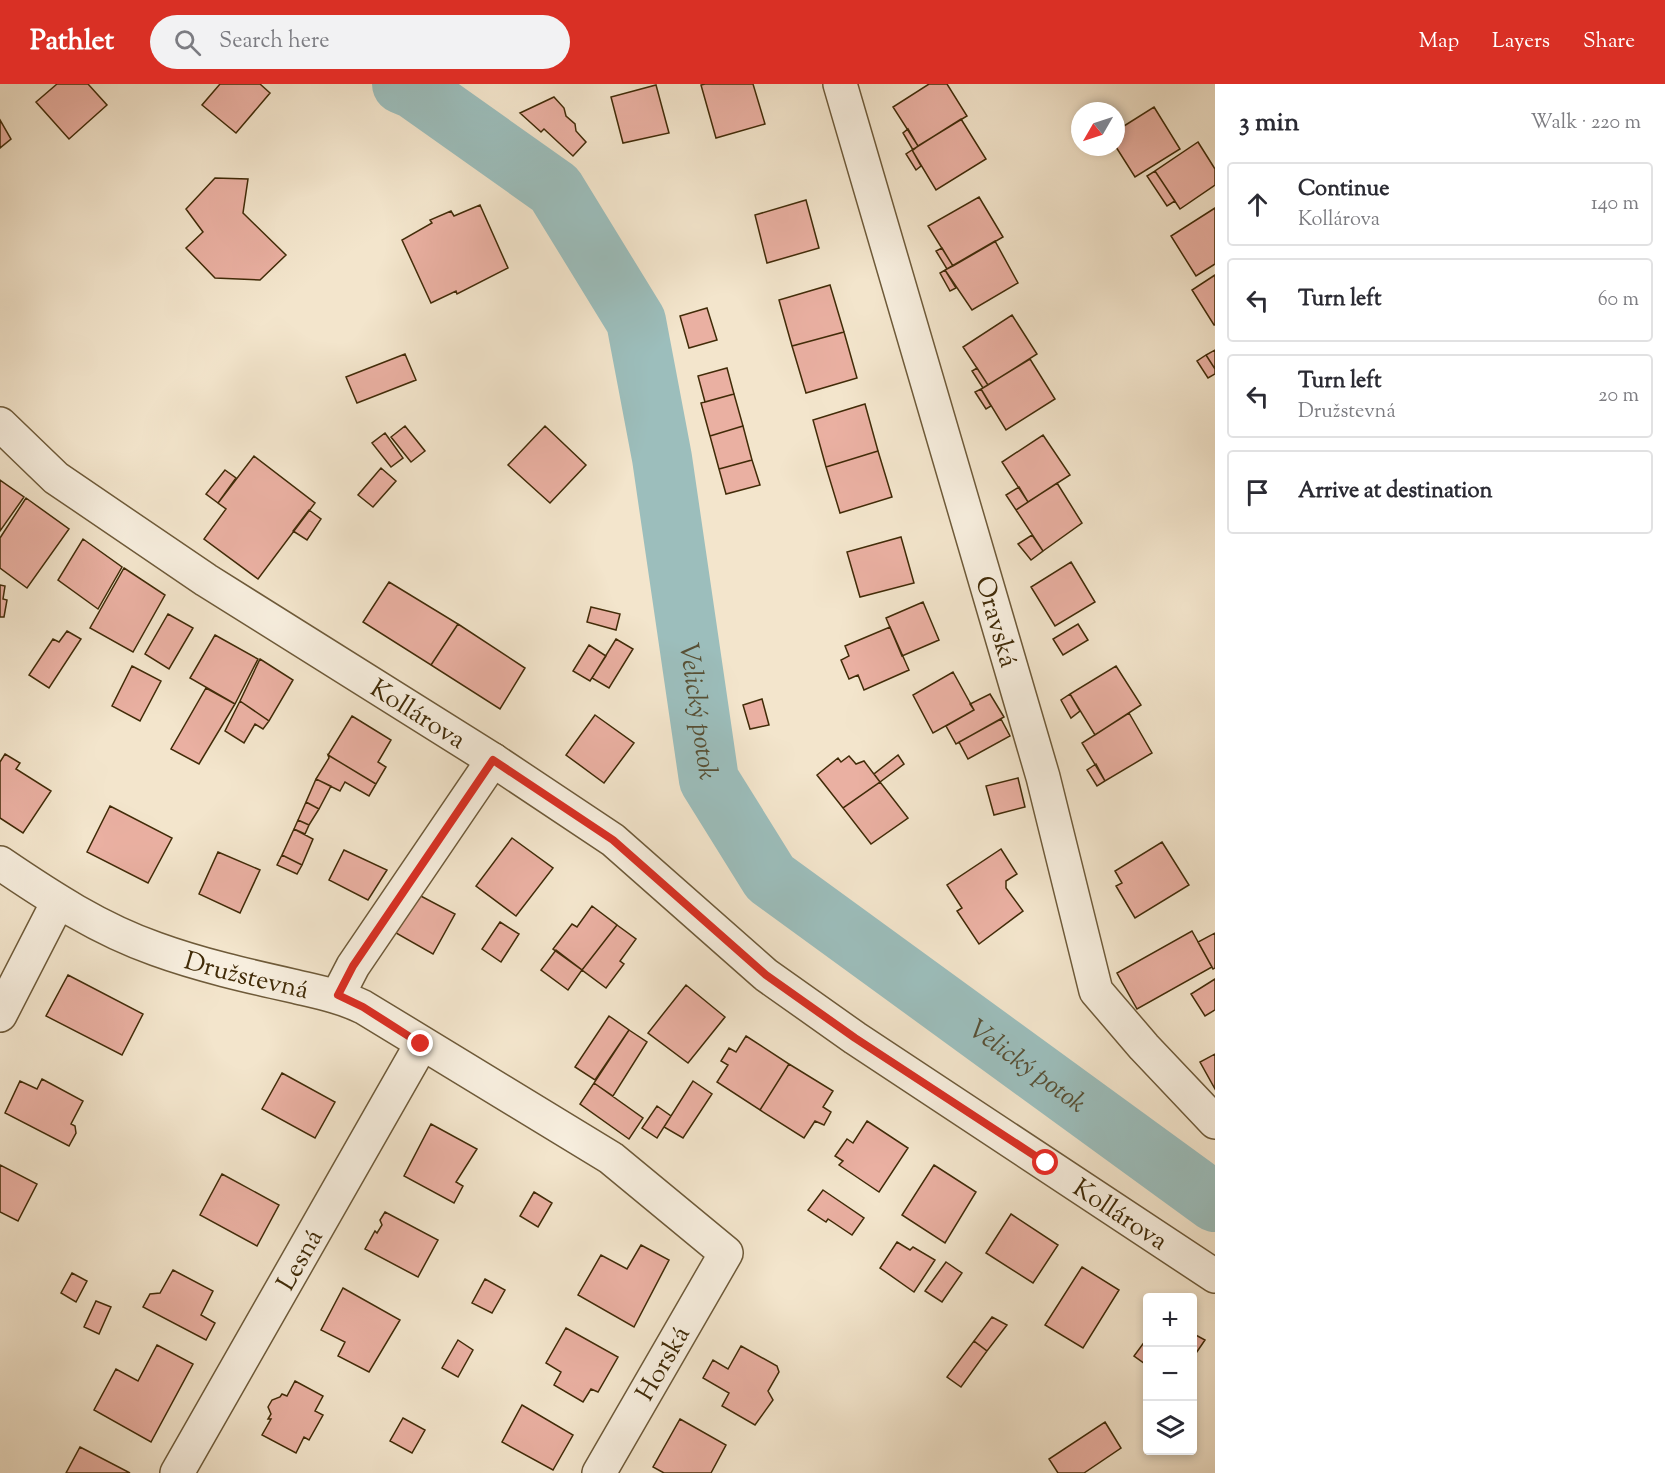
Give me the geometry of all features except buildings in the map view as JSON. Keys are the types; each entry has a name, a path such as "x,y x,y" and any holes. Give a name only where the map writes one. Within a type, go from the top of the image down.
{"street":[{"name":"Oravská","path":"840,84 1043,777 1096,991 1144,1047 1215,1122"},
{"name":"Kollárova","path":"0,424 56,478 206,580 493,760 613,840 766,975 855,1038 1215,1276"},
{"path":"338,995 353,966 493,760"},
{"name":"Družstevná","path":"0,863 58,902 111,931 157,949 293,986 338,995 363,1007 612,1158 726,1253"},
{"path":"0,1015 58,902"},
{"name":"Lesná","path":"177,1473 421,1044"},
{"name":"Horská","path":"598,1473 726,1253"}],"waterway":[{"name":"Velický potok","path":"402,84 414,89 555,189 636,321 662,458 709,780 770,878 1215,1202"}],"route":[{"path":"421,1044 363,1007 338,995 353,966 493,760 613,840 766,975 855,1038 1046,1163"}]}
